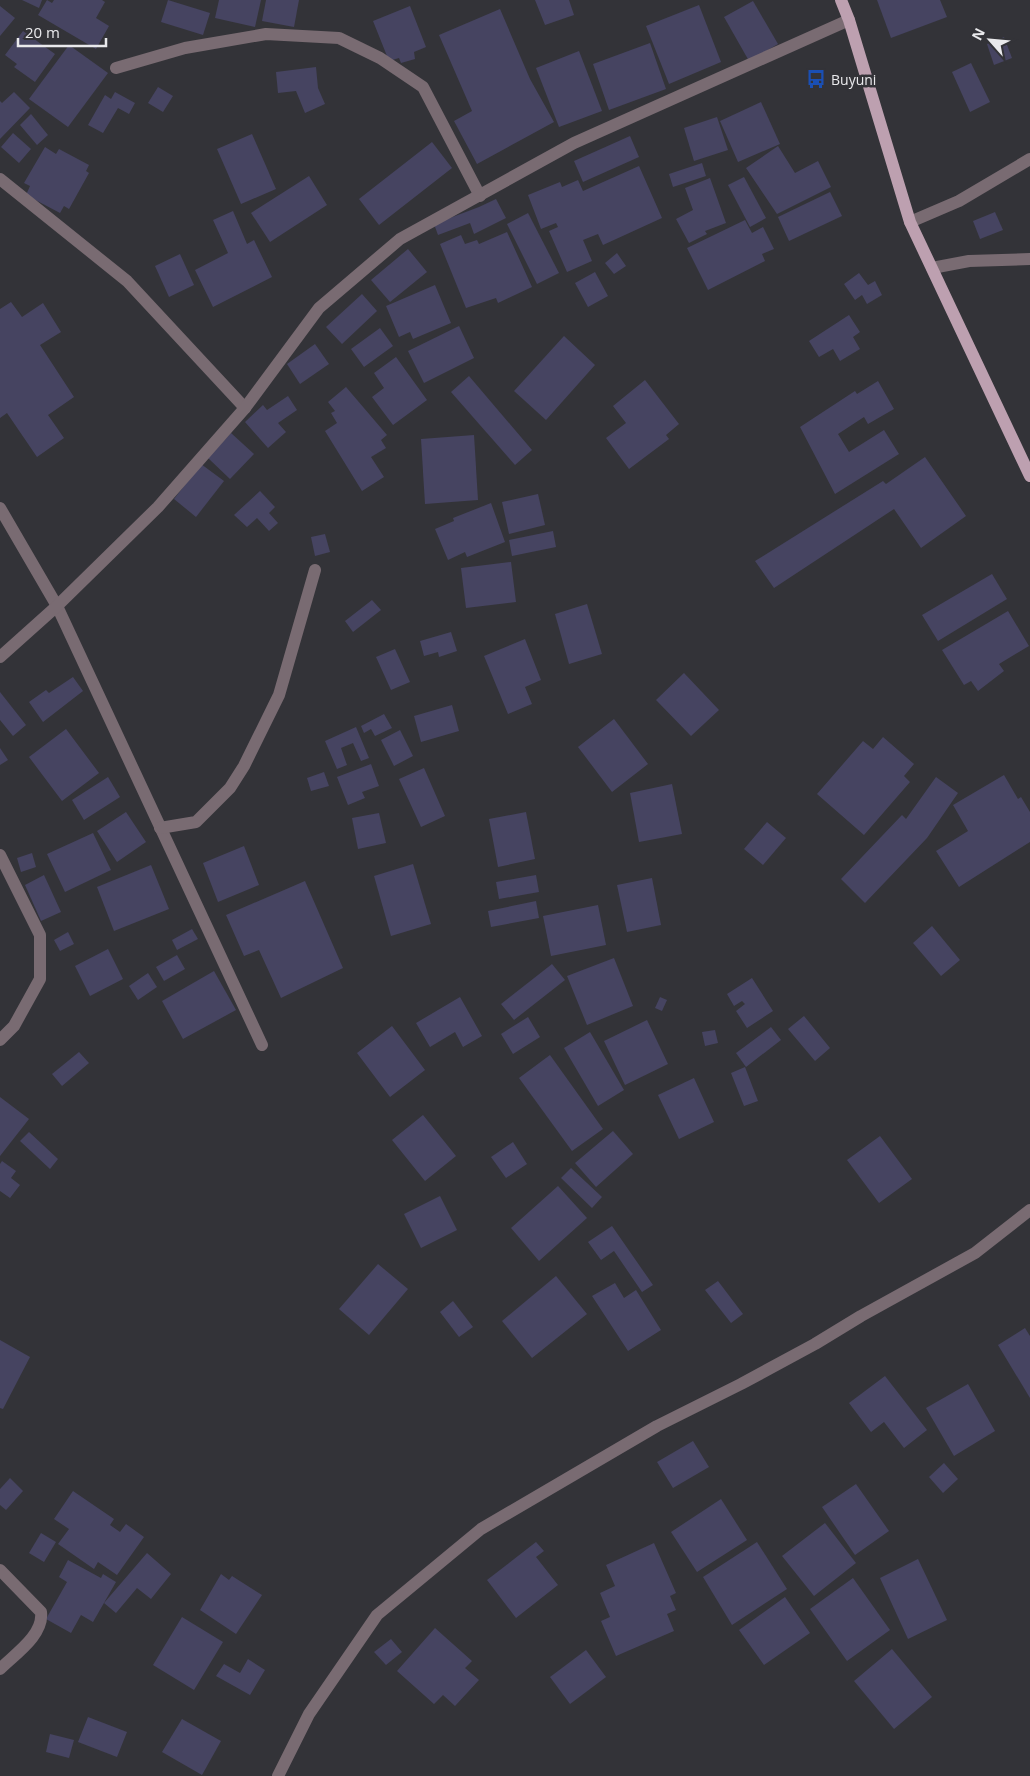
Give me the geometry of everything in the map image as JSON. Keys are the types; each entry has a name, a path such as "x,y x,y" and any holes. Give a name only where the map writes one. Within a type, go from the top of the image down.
{"main road":[{"path":"841,0 849,20 910,222 1030,476"}],"street":[{"path":"0,657 57,606 158,507 245,408 319,308 400,239 574,143 849,20"},
{"path":"116,68 185,48 266,34 339,38 380,58 424,87 480,196"},
{"path":"910,222 958,201 1030,159"},
{"path":"0,179 127,281 245,408"},
{"path":"932,268 969,261 1030,259"},
{"path":"0,508 57,606 262,1045"},
{"path":"160,828 196,822 230,788 244,766 279,695 316,570"},
{"path":"0,855 40,934 40,979 14,1026 0,1040"},
{"path":"278,1776 309,1714 377,1615 481,1529 657,1426 815,1344 861,1316 975,1254 1030,1210"},
{"path":"0,1570 41,1612 42,1619 32,1637 0,1668"}],"building":[{"path":"22,0 42,0 39,8"},
{"path":"47,0 52,3 54,0 102,0 105,2 96,18 109,26 96,49 38,15"},
{"path":"168,0 210,13 203,35 161,22"},
{"path":"219,0 261,0 255,27 215,18"},
{"path":"266,0 299,0 294,27 262,21"},
{"path":"535,0 569,0 574,15 545,25"},
{"path":"877,0 940,0 947,17 891,38"},
{"path":"753,1 778,44 749,61 724,17"},
{"path":"699,5 721,62 669,84 646,26"},
{"path":"0,6 15,18 0,36"},
{"path":"410,6 426,47 414,52 415,59 401,63 399,58 389,61 373,21"},
{"path":"500,9 530,79 554,122 477,164 454,121 472,111 439,35"},
{"path":"23,31 55,54 35,82 14,67 17,64 5,55"},
{"path":"1004,37 1012,58 994,65 987,44"},
{"path":"650,43 666,89 609,110 593,64"},
{"path":"69,45 108,73 68,127 29,99"},
{"path":"579,51 602,111 559,127 536,68"},
{"path":"971,63 990,102 970,112 952,72"},
{"path":"316,67 318,88 325,104 305,113 296,91 278,93 276,72"},
{"path":"158,87 173,96 163,112 148,103"},
{"path":"14,92 30,108 0,139 0,101 2,103"},
{"path":"115,92 135,103 129,114 118,108 103,133 88,125 105,95 111,99"},
{"path":"761,102 780,144 738,162 720,121"},
{"path":"31,114 48,135 37,145 20,125"},
{"path":"717,117 728,150 694,161 684,128"},
{"path":"13,133 31,149 19,163 1,147"},
{"path":"252,134 276,189 241,204 217,149"},
{"path":"630,136 639,157 583,182 574,161"},
{"path":"432,142 452,168 379,225 359,199"},
{"path":"778,146 795,173 818,161 831,187 777,214 746,168"},
{"path":"45,147 56,154 59,149 89,165 86,171 89,173 69,209 64,206 60,213 26,195 30,186 24,183"},
{"path":"702,163 706,176 673,187 669,174"},
{"path":"639,166 662,218 603,245 598,234 583,240 592,261 567,272 549,231 558,227 556,223 541,229 528,195 560,182 562,187 578,180 583,191"},
{"path":"309,176 327,205 270,242 251,213"},
{"path":"744,177 766,218 750,227 728,185"},
{"path":"710,178 726,223 705,231 707,234 689,243 676,219 693,210 685,188"},
{"path":"830,192 842,216 789,241 778,217"},
{"path":"496,199 506,218 474,234 470,223 438,235 434,224"},
{"path":"233,211 247,244 254,240 272,277 213,307 195,270 228,253 213,220"},
{"path":"995,212 1003,230 980,239 973,221"},
{"path":"528,213 559,273 537,284 507,224"},
{"path":"745,220 752,233 763,227 774,249 762,254 765,261 708,290 687,248"},
{"path":"507,232 532,287 498,303 496,298 466,308 440,244 461,235 465,244 477,240 479,244"},
{"path":"408,249 427,272 390,302 371,280"},
{"path":"617,253 626,266 614,274 605,263"},
{"path":"180,254 194,285 169,297 155,266"},
{"path":"595,272 608,296 588,307 575,283"},
{"path":"859,273 868,285 875,281 882,295 867,304 862,295 855,300 844,284"},
{"path":"435,285 451,323 413,339 410,332 399,337 386,306"},
{"path":"362,294 377,311 342,344 326,327"},
{"path":"11,302 22,317 43,303 61,332 40,345 74,397 48,415 64,438 37,457 7,413 0,418 0,309"},
{"path":"849,315 860,332 853,337 860,349 840,361 833,349 819,357 809,341"},
{"path":"459,326 474,358 424,383 408,351"},
{"path":"380,328 393,346 364,367 351,349"},
{"path":"564,336 595,365 546,420 514,391"},
{"path":"315,344 329,364 300,384 287,364"},
{"path":"396,357 427,400 393,425 372,397 384,388 374,373"},
{"path":"469,376 532,450 515,465 451,392"},
{"path":"645,380 679,424 666,435 669,439 629,469 606,438 626,423 613,406"},
{"path":"878,381 894,409 868,424 864,417 838,434 849,452 884,430 899,454 835,494 800,427 855,391 857,394"},
{"path":"346,387 387,435 381,440 386,448 371,457 384,477 362,491 325,431 337,423 331,413 335,411 328,402"},
{"path":"288,396 297,410 278,423 286,432 268,448 245,422 263,405 267,410"},
{"path":"231,433 254,454 230,479 208,458"},
{"path":"474,435 478,500 425,504 421,439"},
{"path":"925,457 966,516 921,548 894,509 774,588 755,561 883,481 886,484"},
{"path":"201,464 224,481 196,517 174,499"},
{"path":"260,491 275,507 269,513 278,523 269,531 257,518 247,527 234,515"},
{"path":"538,494 545,525 509,534 502,502"},
{"path":"491,503 505,542 467,557 465,552 448,560 435,529 454,521 453,518"},
{"path":"553,531 556,547 512,556 509,540"},
{"path":"325,534 330,552 315,556 311,537"},
{"path":"511,562 516,602 466,608 461,568"},
{"path":"992,574 1007,599 938,641 922,615"},
{"path":"372,600 381,610 353,632 345,621"},
{"path":"587,604 602,654 569,664 555,614"},
{"path":"1008,611 1029,646 999,664 1004,671 978,691 971,681 964,685 942,650"},
{"path":"451,632 457,651 439,657 438,652 424,656 420,641"},
{"path":"525,639 541,680 525,687 532,704 508,714 484,656"},
{"path":"395,649 410,682 391,690 376,657"},
{"path":"684,673 719,710 691,736 656,700"},
{"path":"73,677 83,691 43,722 29,702 46,690 49,693"},
{"path":"0,692 26,725 13,736 0,720"},
{"path":"452,705 459,731 421,742 414,716"},
{"path":"384,714 392,728 375,736 371,729 364,733 361,726"},
{"path":"614,719 648,764 612,792 578,747"},
{"path":"356,727 369,758 361,761 353,743 341,748 347,765 337,769 325,741"},
{"path":"66,729 99,773 62,801 29,757"},
{"path":"400,730 413,756 394,766 381,740"},
{"path":"883,737 914,764 904,776 910,782 864,835 817,794 863,741 873,749"},
{"path":"0,748 8,760 0,765"},
{"path":"371,764 379,786 362,792 365,798 348,805 337,777"},
{"path":"424,768 445,816 421,827 399,779"},
{"path":"324,772 329,786 311,791 307,778"},
{"path":"1004,775 1018,799 1021,797 1030,812 1030,842 959,887 936,851 968,831 953,805"},
{"path":"108,777 120,797 84,820 72,800"},
{"path":"936,777 958,793 927,838 865,903 841,879 902,815 906,819"},
{"path":"672,784 682,834 639,842 630,793"},
{"path":"126,812 146,842 117,862 97,831"},
{"path":"526,812 535,859 498,867 489,819"},
{"path":"379,813 386,843 358,849 352,818"},
{"path":"767,822 786,838 763,865 744,849"},
{"path":"93,833 111,870 65,892 47,854"},
{"path":"244,846 259,885 218,902 203,863"},
{"path":"32,853 36,867 21,872 17,858"},
{"path":"413,864 431,924 391,936 374,876"},
{"path":"151,865 169,909 114,931 97,887"},
{"path":"44,875 61,912 41,921 25,885"},
{"path":"536,875 539,892 499,899 496,882"},
{"path":"652,878 661,925 627,932 617,885"},
{"path":"305,881 343,968 281,998 259,950 244,956 226,915"},
{"path":"536,901 539,918 491,927 488,911"},
{"path":"598,905 606,945 551,956 543,916"},
{"path":"932,926 960,960 941,976 913,943"},
{"path":"192,929 198,939 177,950 172,940"},
{"path":"68,932 74,944 60,951 54,940"},
{"path":"108,949 123,979 90,996 75,966"},
{"path":"177,955 185,969 164,981 156,967"},
{"path":"614,958 633,1006 587,1025 567,976"},
{"path":"552,964 565,980 514,1020 501,1004"},
{"path":"214,971 236,1010 183,1039 162,1001"},
{"path":"148,973 157,987 138,1000 129,986"},
{"path":"752,978 773,1011 747,1028 736,1011 745,1004 742,1001 734,1006 727,994"},
{"path":"460,997 482,1036 463,1047 455,1032 430,1047 416,1023"},
{"path":"660,997 667,1000 662,1011 655,1008"},
{"path":"804,1016 830,1048 815,1061 788,1029"},
{"path":"528,1017 540,1037 513,1054 501,1034"},
{"path":"647,1020 668,1064 625,1085 604,1041"},
{"path":"392,1026 425,1070 390,1097 357,1053"},
{"path":"771,1027 781,1040 746,1067 736,1053"},
{"path":"715,1030 718,1043 705,1046 702,1032"},
{"path":"590,1032 624,1090 598,1106 564,1048"},
{"path":"79,1052 89,1063 62,1086 52,1074"},
{"path":"550,1055 603,1129 572,1151 519,1078"},
{"path":"745,1067 758,1101 744,1106 731,1073"},
{"path":"694,1078 714,1122 679,1139 658,1095"},
{"path":"0,1097 29,1119 0,1156"},
{"path":"423,1115 456,1156 425,1181 392,1140"},
{"path":"613,1131 633,1154 596,1187 575,1163"},
{"path":"29,1132 58,1159 50,1169 20,1141"},
{"path":"880,1136 912,1179 879,1203 847,1160"},
{"path":"513,1142 527,1164 506,1178 491,1157"},
{"path":"2,1161 16,1171 11,1178 20,1185 10,1198 0,1191 0,1164"},
{"path":"571,1168 602,1197 592,1208 561,1178"},
{"path":"558,1186 587,1218 539,1261 511,1228"},
{"path":"440,1196 457,1230 421,1248 404,1214"},
{"path":"612,1226 653,1285 642,1292 614,1251 601,1260 588,1242"},
{"path":"378,1264 408,1289 369,1335 339,1309"},
{"path":"556,1276 587,1314 532,1358 502,1321"},
{"path":"718,1281 743,1314 731,1323 705,1290"},
{"path":"615,1283 624,1298 636,1290 661,1330 628,1351 592,1296"},
{"path":"453,1301 473,1327 459,1337 440,1312"},
{"path":"1025,1328 1030,1336 1030,1398 998,1345"},
{"path":"0,1340 30,1357 3,1409 0,1408"},
{"path":"885,1376 927,1430 904,1448 884,1422 871,1432 849,1403"},
{"path":"968,1384 995,1431 954,1456 926,1408"},
{"path":"693,1441 709,1467 673,1488 657,1462"},
{"path":"944,1463 958,1479 943,1493 929,1477"},
{"path":"10,1478 23,1491 6,1510 0,1505 0,1489"},
{"path":"856,1484 889,1531 855,1555 822,1507"},
{"path":"73,1491 114,1519 110,1525 120,1532 126,1524 144,1537 117,1575 98,1562 94,1569 58,1544 69,1529 54,1519"},
{"path":"721,1499 747,1540 697,1572 671,1532"},
{"path":"825,1523 856,1563 814,1596 782,1556"},
{"path":"41,1533 56,1542 44,1562 29,1553"},
{"path":"536,1542 544,1551 536,1557 558,1585 516,1618 487,1580"},
{"path":"757,1542 787,1589 732,1625 703,1577"},
{"path":"654,1543 676,1593 670,1596 676,1610 667,1614 674,1631 616,1656 601,1621 610,1617 600,1593 615,1586 606,1565"},
{"path":"147,1553 171,1574 151,1599 137,1588 116,1613 104,1603"},
{"path":"918,1559 947,1620 908,1639 880,1578"},
{"path":"68,1560 101,1578 103,1574 116,1582 93,1622 81,1615 71,1633 46,1619 67,1582 59,1577"},
{"path":"221,1574 229,1580 232,1576 262,1595 236,1634 200,1610"},
{"path":"853,1578 890,1630 847,1661 810,1609"},
{"path":"785,1597 810,1633 764,1665 739,1630"},
{"path":"182,1617 223,1642 194,1690 153,1665"},
{"path":"435,1628 472,1661 465,1668 479,1680 455,1706 443,1695 434,1704 397,1671"},
{"path":"391,1639 402,1652 386,1665 374,1652"},
{"path":"892,1649 932,1697 894,1729 854,1681"},
{"path":"586,1650 606,1677 570,1704 550,1677"},
{"path":"248,1659 265,1670 250,1695 216,1676 224,1664 240,1673"},
{"path":"88,1717 127,1732 117,1757 78,1742"},
{"path":"182,1719 221,1741 202,1775 162,1752"},
{"path":"50,1734 74,1740 69,1758 46,1752"}],"place":[{"name":"Buyuni","path":"816,79"}]}
